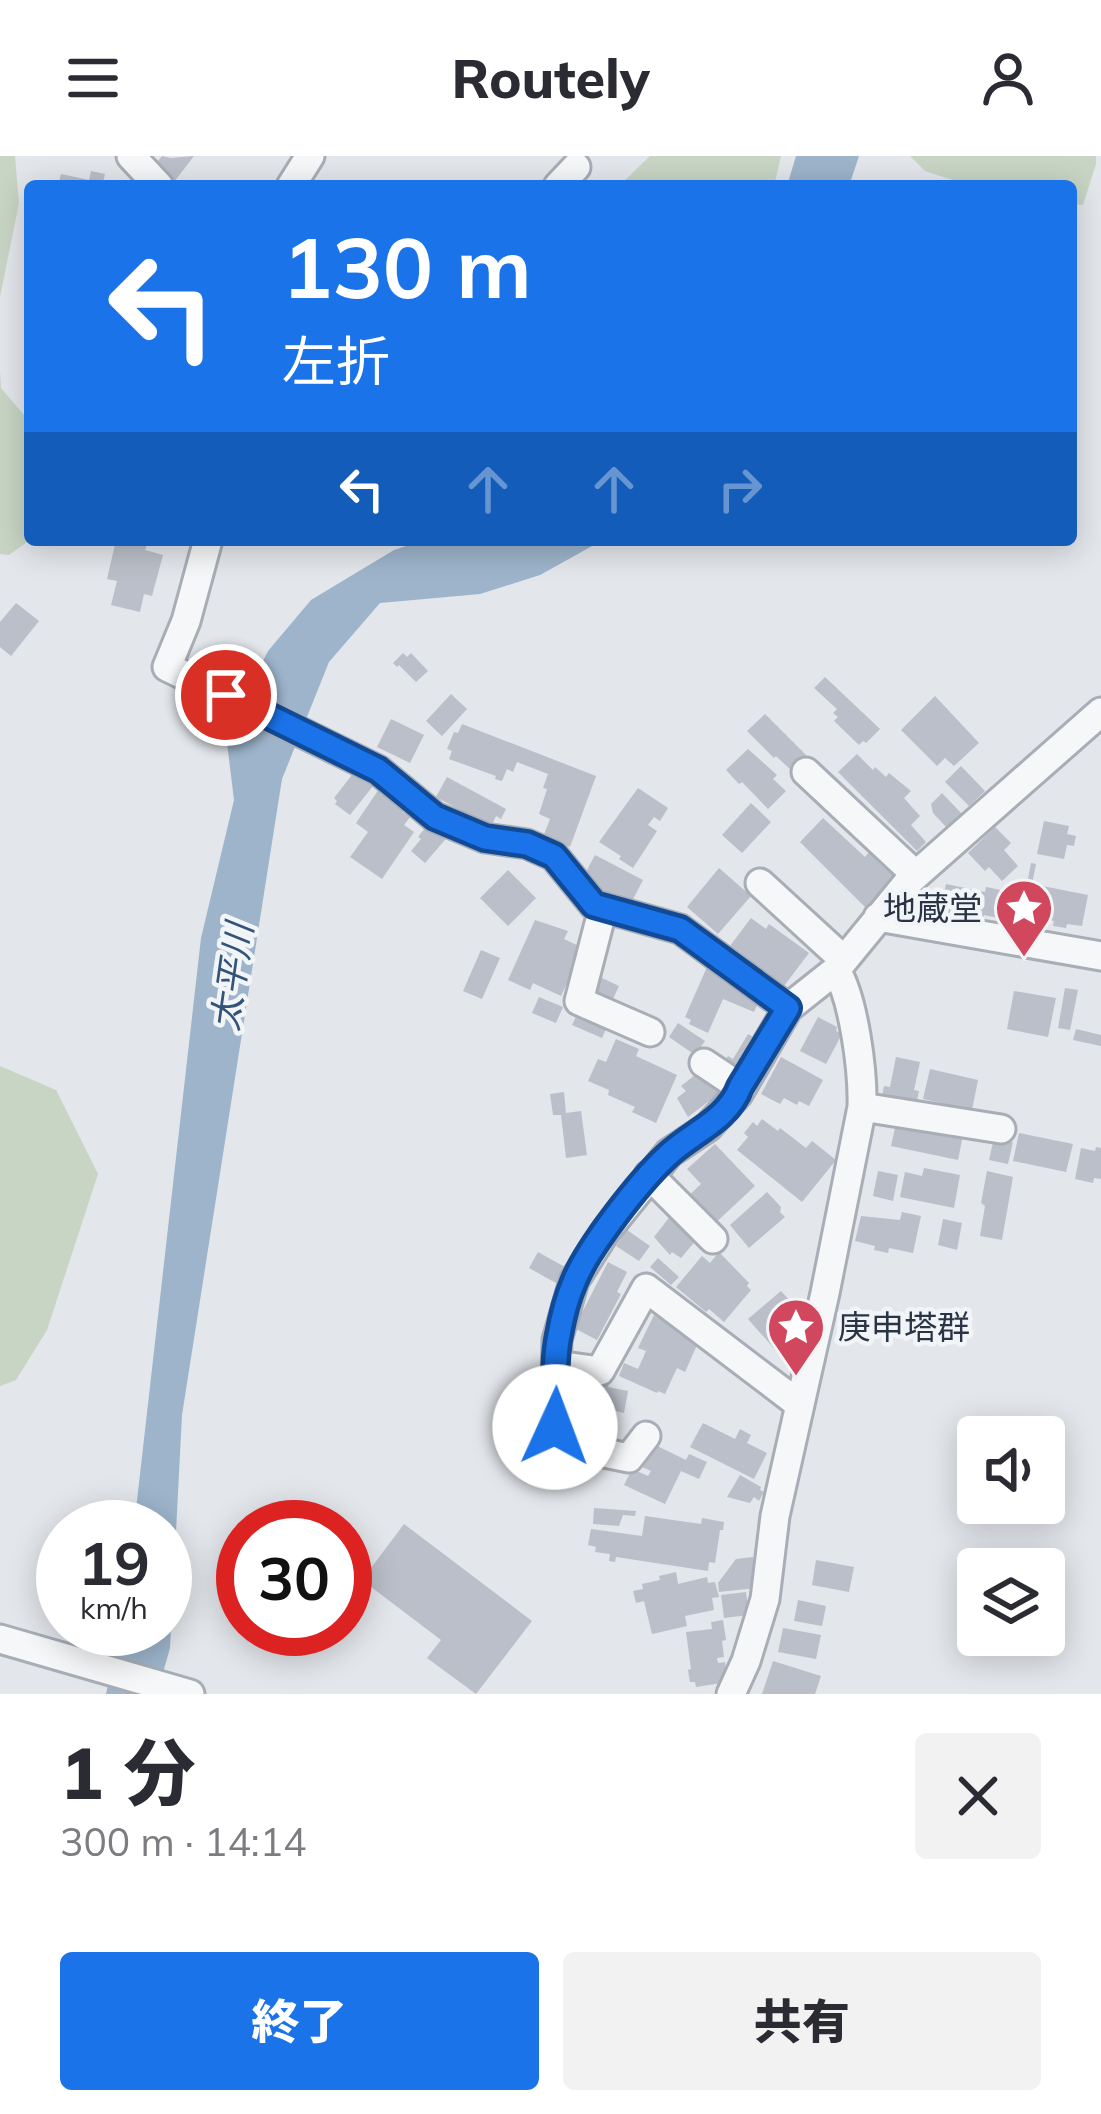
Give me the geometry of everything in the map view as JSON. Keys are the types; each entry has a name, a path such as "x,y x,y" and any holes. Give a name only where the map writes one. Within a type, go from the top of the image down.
{"street":[{"path":"131,156 153,180"},
{"path":"206,546 186,621 167,667 378,770 435,817 485,838 527,844 554,856 594,905 680,929 788,1008"},
{"path":"646,1436 629,1458 565,1445 555,1427 557,1340 574,1281 649,1175 669,1153 708,1127 738,1094 788,1008 840,965 916,875 1101,712"},
{"path":"806,772 916,875"},
{"path":"730,1694 746,1661 765,1599 775,1516 862,1107 863,1081 840,965 760,884"},
{"path":"603,908 579,1001 650,1032"},
{"path":"878,917 1101,956"},
{"path":"704,1063 740,1087"},
{"path":"862,1107 1001,1129"},
{"path":"649,1175 712,1239"},
{"path":"557,1365 600,1371 646,1288 800,1405"},
{"path":"0,1639 190,1694"}],"green space":[{"path":"0,156 15,156 19,203 0,297"},
{"path":"650,156 781,156 775,180 625,180"},
{"path":"910,156 1096,156 1083,205 1077,204 1077,180 953,180 925,171"},
{"path":"0,370 1,388 24,415 24,544 9,555 0,554"},
{"path":"0,1066 56,1090 98,1174 47,1330 16,1380 0,1386"}],"water":[{"path":"796,156 859,156 851,180 789,180"},
{"name":"太平川","path":"406,546 592,546 540,575 480,594 380,603 329,662 282,779 182,1415 178,1500 137,1500 201,938 234,800 226,735 268,651 311,600"},
{"path":"115,1656 168,1656 157,1694 106,1694"}],"building":[{"path":"162,156 194,156 176,180 153,167"},
{"path":"91,171 105,174 104,180 89,180"},
{"path":"115,546 146,546 145,550 163,555 152,596 144,594 140,612 111,605 117,581 107,579"},
{"path":"16,603 39,621 11,656 0,647 0,622"},
{"path":"403,653 407,657 411,653 428,671 416,682 393,663"},
{"path":"825,677 880,729 866,743 859,745 834,721 837,709 814,688"},
{"path":"451,694 467,709 442,736 426,721"},
{"path":"935,696 979,743 954,766 945,758 937,766 901,730"},
{"path":"765,714 807,756 792,771 747,731"},
{"path":"391,719 424,735 410,763 377,747"},
{"path":"462,724 596,776 570,847 543,837 550,819 539,814 548,774 517,762 502,781 449,759 452,751 447,749"},
{"path":"748,749 777,775 773,779 786,791 768,809 726,770"},
{"path":"857,754 873,770 886,777 889,773 911,791 904,798 920,816 911,825 926,842 917,851 838,772"},
{"path":"961,766 985,791 969,806 945,782"},
{"path":"358,767 377,781 350,815 334,798"},
{"path":"447,777 506,809 501,819 496,816 491,827 436,797"},
{"path":"638,788 668,808 660,821 654,817 648,825 657,831 633,868 599,842"},
{"path":"379,789 405,807 402,812 410,817 404,825 414,832 382,879 350,857 368,832 356,823"},
{"path":"942,793 962,814 947,828 931,804"},
{"path":"751,803 771,822 742,853 722,835"},
{"path":"823,818 865,857 871,850 903,873 869,911 800,842"},
{"path":"432,819 450,834 425,863 411,851"},
{"path":"1044,821 1069,826 1067,834 1076,836 1074,846 1067,845 1064,859 1037,854"},
{"path":"995,827 1011,843 1004,850 1018,866 1002,881 968,853"},
{"path":"595,855 643,880 631,903 601,890 587,870"},
{"path":"1031,863 1036,864 1032,884 1088,895 1082,926 1053,926 1054,921 1036,917 1034,924 1020,921"},
{"path":"719,868 751,896 718,934 687,907"},
{"path":"508,870 536,898 508,926 480,898"},
{"path":"946,884 1016,893 1009,927 984,915 983,922 940,914"},
{"path":"751,918 766,929 769,924 809,953 784,986 730,946"},
{"path":"535,920 568,931 564,939 583,948 561,996 533,983 530,990 508,980"},
{"path":"481,950 500,958 482,999 463,991"},
{"path":"707,967 733,978 760,999 754,1012 723,999 708,1033 685,1017"},
{"path":"598,976 619,986 611,1003 590,993"},
{"path":"1065,988 1078,990 1070,1030 1058,1028"},
{"path":"1014,991 1056,998 1048,1037 1007,1029"},
{"path":"539,997 563,1007 556,1023 532,1013"},
{"path":"580,1008 609,1022 602,1038 572,1025"},
{"path":"818,1017 842,1034 826,1064 800,1051"},
{"path":"678,1023 705,1041 695,1055 669,1037"},
{"path":"1076,1029 1101,1035 1101,1046 1073,1040"},
{"path":"748,1034 758,1040 736,1079 720,1070"},
{"path":"616,1039 639,1049 636,1056 677,1075 656,1123 588,1081 598,1059 606,1062"},
{"path":"781,1057 823,1080 809,1106 784,1098 780,1104 761,1094"},
{"path":"896,1057 920,1062 915,1110 881,1102 884,1086 890,1087"},
{"path":"930,1069 978,1080 972,1110 923,1099"},
{"path":"703,1074 721,1092 688,1117 677,1098 686,1091 681,1086"},
{"path":"564,1092 566,1113 581,1111 587,1155 566,1158 561,1115 553,1115 550,1094"},
{"path":"762,1119 806,1148 812,1141 836,1160 802,1202 737,1150 748,1137 744,1133"},
{"path":"906,1122 964,1130 958,1160 891,1146 895,1128 905,1130"},
{"path":"1019,1133 1073,1144 1066,1172 1013,1161"},
{"path":"994,1138 1013,1142 1008,1164 989,1160"},
{"path":"715,1144 755,1186 711,1227 685,1199 701,1184 687,1169"},
{"path":"1081,1148 1095,1151 1101,1148 1101,1179 1094,1178 1093,1183 1075,1179"},
{"path":"924,1168 960,1175 954,1208 900,1197 905,1172 922,1176"},
{"path":"878,1171 898,1175 893,1201 873,1196"},
{"path":"987,1171 1013,1177 1002,1240 980,1236"},
{"path":"767,1192 785,1217 749,1248 730,1225"},
{"path":"902,1212 921,1216 913,1253 889,1248 888,1253 855,1241 861,1216 900,1220"},
{"path":"671,1215 698,1238 681,1258 670,1255 654,1237"},
{"path":"943,1219 962,1223 957,1250 938,1245"},
{"path":"627,1230 650,1246 639,1261 616,1246"},
{"path":"538,1252 574,1272 565,1288 529,1268"},
{"path":"719,1252 751,1290 724,1322 676,1287 702,1256 710,1263"},
{"path":"658,1258 679,1277 671,1285 650,1267"},
{"path":"608,1262 627,1272 597,1340 574,1328"},
{"path":"781,1291 800,1312 791,1320 808,1340 802,1363 793,1370 748,1319"},
{"path":"662,1310 701,1336 685,1372 677,1368 665,1394 619,1376 624,1363 638,1369 646,1351 638,1348 654,1315 658,1317"},
{"path":"582,1379 628,1391 624,1413 610,1410 605,1438 572,1431"},
{"path":"519,1388 529,1390 528,1399 536,1401 533,1419 516,1410"},
{"path":"703,1423 735,1439 740,1429 751,1435 747,1443 767,1453 754,1479 690,1447"},
{"path":"528,1440 560,1444 560,1477 529,1478"},
{"path":"653,1444 686,1460 689,1454 707,1462 699,1479 681,1471 665,1504 624,1485 632,1469 648,1476 651,1471 642,1467"},
{"path":"740,1475 761,1487 764,1492 759,1501 727,1497"},
{"path":"594,1508 636,1511 635,1516 623,1515 619,1526 593,1524"},
{"path":"645,1516 701,1524 702,1518 724,1522 715,1563 709,1562 708,1571 616,1557 615,1562 609,1561 610,1554 595,1552 596,1547 588,1545 591,1529 642,1536"},
{"path":"404,1524 532,1621 476,1694 427,1658 441,1640 372,1588 372,1567"},
{"path":"753,1557 756,1588 719,1592 718,1583 736,1559"},
{"path":"816,1560 854,1567 849,1592 812,1585"},
{"path":"676,1572 678,1584 707,1577 708,1583 715,1582 719,1597 712,1598 714,1610 685,1616 687,1626 652,1634 644,1601 636,1603 633,1591"},
{"path":"746,1592 749,1615 724,1618 721,1595"},
{"path":"798,1600 826,1606 822,1626 794,1621"},
{"path":"723,1620 724,1657 717,1658 718,1663 725,1662 728,1682 696,1687 690,1682 686,1632 712,1629 711,1622"},
{"path":"783,1628 821,1635 816,1659 778,1652"},
{"path":"773,1661 821,1676 815,1694 762,1694"}],"place":[{"name":"地蔵堂","path":"1024,959"},
{"name":"庚申塔群","path":"796,1378"}],"route":[{"path":"226,695 378,770 435,817 485,838 527,844 554,856 594,905 680,929 788,1008 738,1094 708,1127 669,1153 649,1175 574,1281 557,1340 555,1427"}]}
